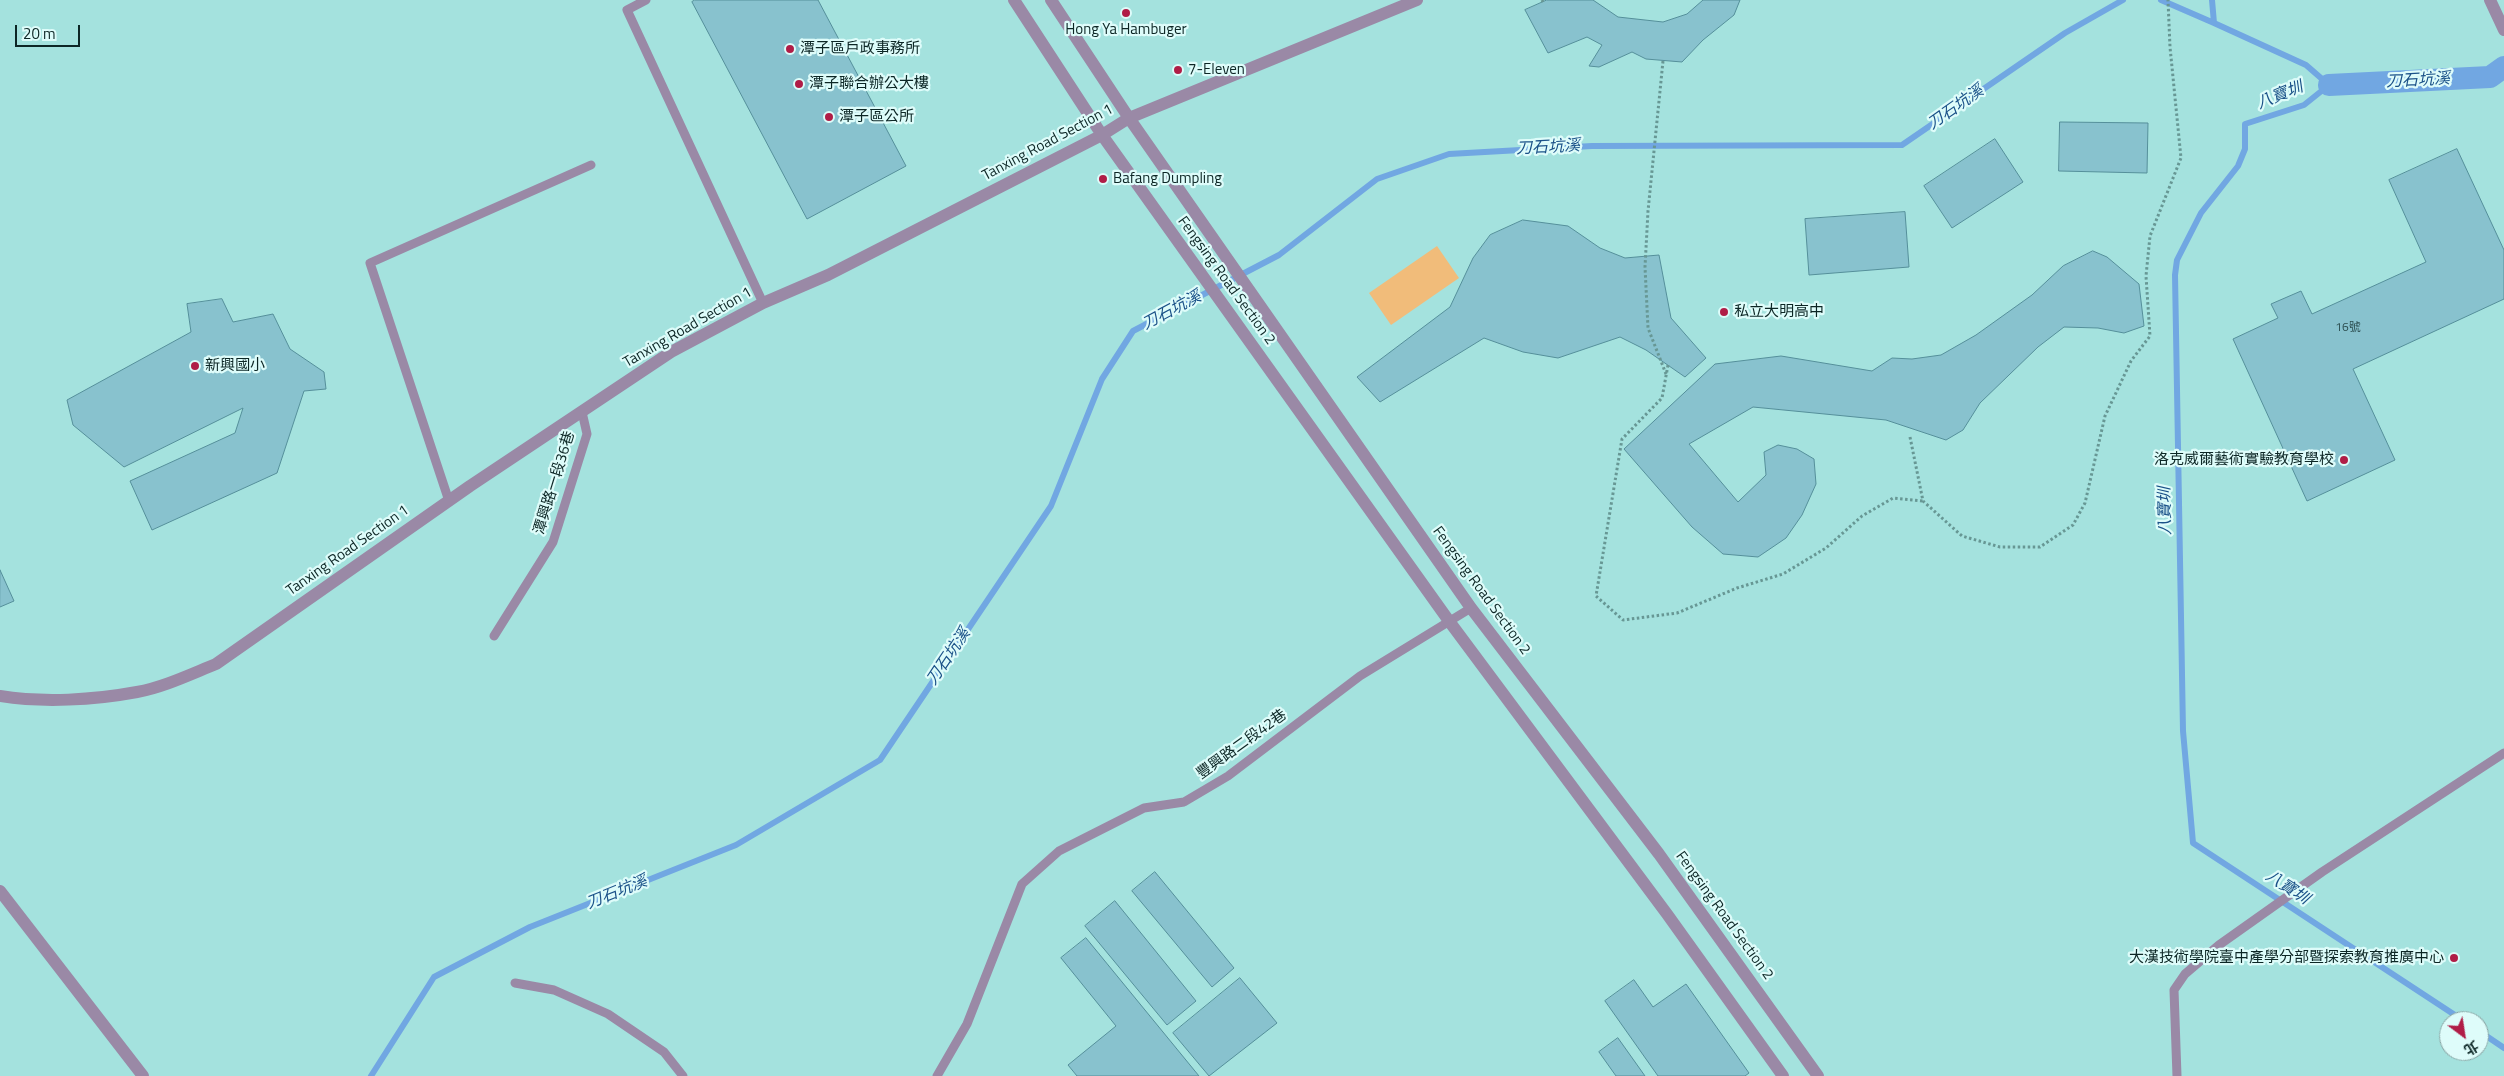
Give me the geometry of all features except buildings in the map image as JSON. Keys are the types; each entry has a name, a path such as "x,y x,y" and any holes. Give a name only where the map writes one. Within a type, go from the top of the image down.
{"street":[{"name":"Fengsing Road Section 2","path":"1014,0 1102,135 1449,621 1666,914 1783,1076"},
{"name":"Fengsing Road Section 2","path":"1051,0 1129,118 1471,608 1659,854 1818,1076"},
{"name":"Tanxing Road Section 1","path":"0,696 53,699 94,698 138,692 182,678 216,664 449,500 671,352 763,303 828,275 1102,135 1129,118 1418,0"},
{"path":"2490,0 2502,25"},
{"path":"0,891 143,1076"}],"lane":[{"path":"646,0 627,10 763,303"},
{"path":"449,500 370,262 591,165"},
{"name":"潭興路一段36巷","path":"494,636 553,542 586,434 582,412"},
{"name":"豐興路二段42巷","path":"937,1076 966,1024 1022,884 1060,851 1144,808 1184,802 1228,776 1360,676 1471,608"},
{"path":"2177,1076 2174,990 2185,974 2212,951 2398,820 2504,753"},
{"path":"514,983 554,990 608,1014 664,1052 683,1076"}],"path":[{"path":"1668,365 1662,398 1622,439 1596,596 1623,620 1677,613 1737,588 1783,574 1826,548 1862,516 1893,498 1923,501 1962,536 2000,547 2040,547 2073,525 2085,503 2105,416 2131,361 2150,336 2146,276 2150,236 2181,158 2170,47 2168,0"},
{"path":"1664,60 1648,211 1645,267 1648,328 1666,374"},
{"path":"1910,438 1923,501"}],"shaded area":[{"path":"1437,246 1459,278 1391,325 1369,293"}],"waterway":[{"name":"刀石坑溪","path":"371,1076 434,977 530,927 736,845 880,760 1051,506 1102,379 1133,331 1279,255 1377,179 1449,154 1592,146 1902,145 2065,33 2123,0"},
{"name":"刀石坑溪","path":"2161,0 2214,23"},
{"name":"八寶圳","path":"2212,0 2214,23 2306,65 2329,85 2304,105 2245,124 2245,149 2238,166 2201,213 2177,260 2175,275 2183,731 2193,843 2449,1011"},
{"name":"刀石坑溪","path":"2329,85 2490,77 2504,67"},
{"name":"八寶圳","path":"2489,1038 2504,1048"}],"place":[{"name":"Hong Ya Hambuger","path":"1126,13"},
{"name":"潭子區戶政事務所","path":"790,49"},
{"name":"7-Eleven","path":"1178,70"},
{"name":"潭子聯合辦公大樓","path":"799,84"},
{"name":"潭子區公所","path":"829,117"},
{"name":"Bafang Dumpling","path":"1103,179"},
{"name":"私立大明高中","path":"1724,312"},
{"name":"新興國小","path":"195,366"},
{"name":"洛克威爾藝術實驗教育學校","path":"2344,460"},
{"name":"大漢技術學院臺中產學分部暨探索教育推廣中心","path":"2454,958"}]}
